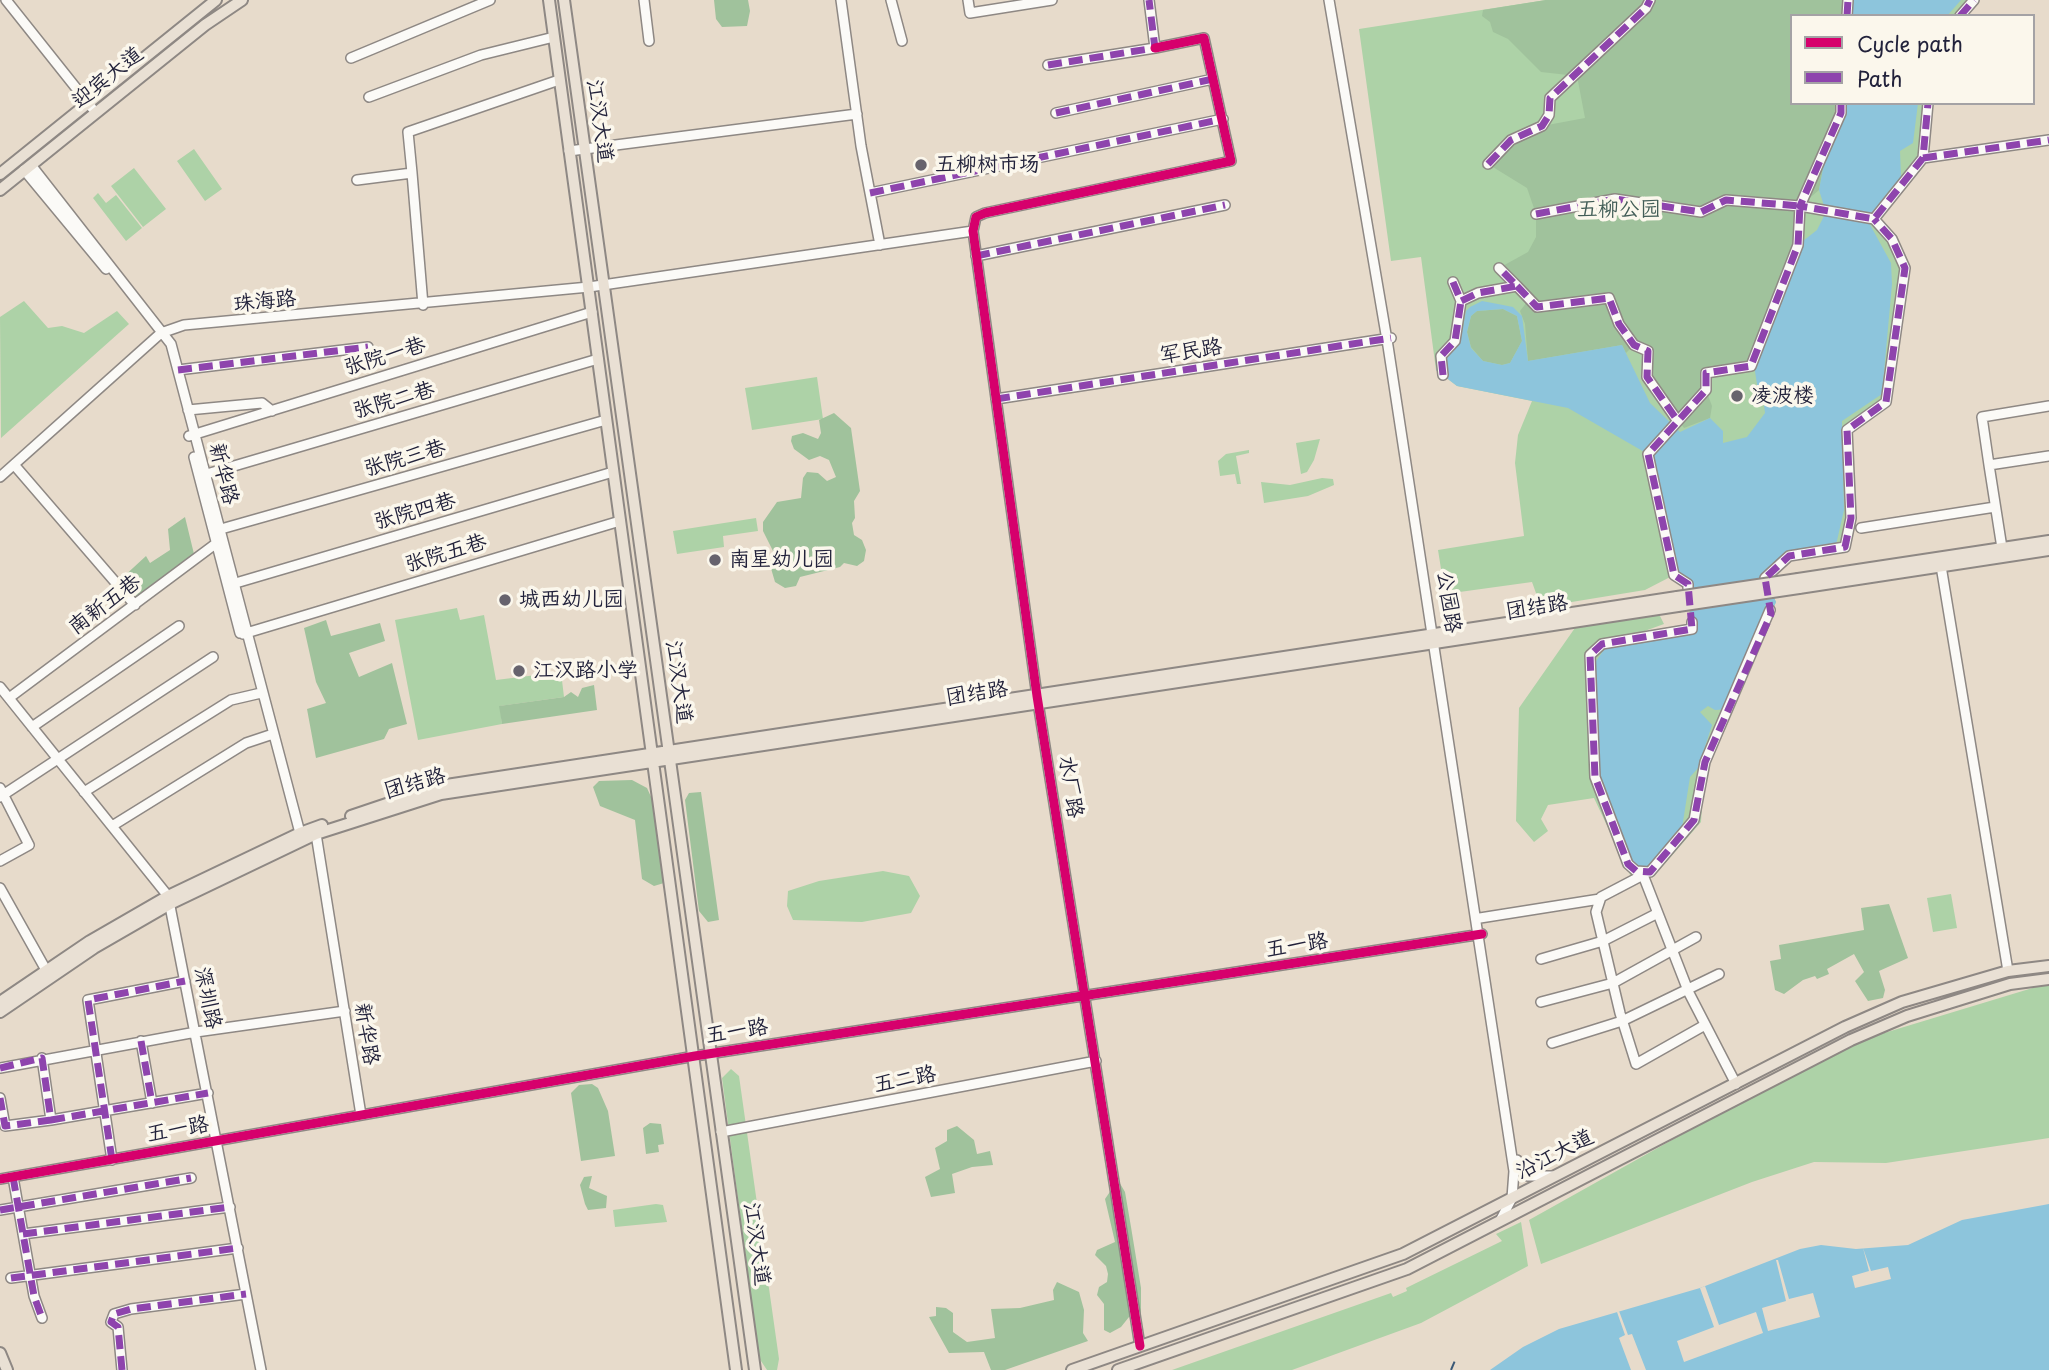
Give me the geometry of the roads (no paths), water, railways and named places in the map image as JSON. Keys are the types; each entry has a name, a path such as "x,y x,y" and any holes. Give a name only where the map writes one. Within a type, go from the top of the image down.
{"main road":[{"name":"迎宾大道","path":"0,174 216,0"},
{"name":"迎宾大道","path":"0,190 215,17 243,0"},
{"name":"江汉大道","path":"549,0 736,1370"},
{"name":"江汉大道","path":"564,0 755,1370"},
{"path":"566,130 572,135 581,128"},
{"path":"572,168 573,163 580,161 586,166"},
{"name":"团结路","path":"0,1002 90,941 297,834 440,786 668,756 1038,700 1799,583 2049,541"},
{"name":"团结路","path":"1799,583 2049,550"},
{"name":"团结路","path":"0,1012 169,900 316,834 441,794 653,758"},
{"name":"沿江大道","path":"1072,1370 1403,1254 1902,1002 2008,971 2049,966"},
{"name":"沿江大道","path":"1118,1370 1406,1269 1851,1040 1907,1016 2010,984 2049,979"},
{"path":"0,1353 7,1370"}],"street":[{"path":"6,0 96,113"},
{"path":"351,58 490,0"},
{"path":"644,0 649,41"},
{"path":"841,0 857,114 880,245"},
{"path":"891,0 902,40"},
{"path":"968,0 970,13 1052,0"},
{"path":"1149,0 1155,48"},
{"path":"1329,0 1389,338"},
{"name":"公园路","path":"1335,0 1517,1163 1528,1176 1558,1175"},
{"path":"1488,164 1511,140 1542,126 1549,116 1550,98 1646,8 1650,0"},
{"path":"1963,14 1974,0"},
{"path":"369,97 481,55 554,37"},
{"path":"973,231 976,217 985,213 1231,161 1204,38 1048,65"},
{"path":"1056,113 1213,79"},
{"path":"423,303 408,132 559,80"},
{"path":"1688,588 1688,584 1674,575 1648,454 1706,390 1706,373 1751,366 1798,245 1800,206 1841,113 1841,105"},
{"path":"1873,219 1923,158 1928,105"},
{"path":"569,151 857,114"},
{"path":"870,193 1223,119"},
{"path":"1923,158 2049,140"},
{"name":"新华路","path":"27,168 171,344 192,437"},
{"path":"357,180 412,173"},
{"path":"1536,214 1615,200 1701,212 1726,200 1800,206 1873,219 1892,239 1906,268 1886,402 1847,430 1852,518 1845,547 1789,556 1765,578"},
{"path":"976,256 1226,205"},
{"name":"珠海路","path":"0,479 163,335 184,325 589,288 973,231"},
{"name":"水厂路","path":"973,231 1038,700 1140,1346"},
{"path":"1499,268 1537,307 1609,298 1619,324 1634,345 1648,351 1647,377 1677,420"},
{"path":"1443,375 1441,356 1455,341 1461,301 1453,282"},
{"path":"1461,301 1478,293 1517,286"},
{"name":"张院一巷","path":"192,437 592,313"},
{"name":"张院一巷","path":"192,437 592,313"},
{"name":"新华路","path":"163,335 297,834"},
{"name":"珠海路","path":"0,479 163,335"},
{"name":"军民路","path":"996,399 1389,338"},
{"path":"178,370 368,347"},
{"name":"张院二巷","path":"202,476 598,361"},
{"path":"188,410 262,403 272,411"},
{"path":"2001,548 1982,417 2049,406"},
{"name":"张院三巷","path":"217,536 606,420"},
{"path":"1989,465 2049,456"},
{"path":"16,467 135,605"},
{"name":"张院四巷","path":"230,585 613,472"},
{"path":"1861,528 1995,507"},
{"name":"张院五巷","path":"243,634 620,521"},
{"name":"南新五巷","path":"9,698 135,605 217,536"},
{"path":"1941,566 2008,971"},
{"path":"1692,622 1692,629 1602,643 1590,654 1595,777 1628,864 1636,871 1650,872 1694,820 1705,762 1770,610"},
{"path":"32,727 179,626"},
{"path":"1434,639 1514,1171 1512,1198 1499,1222"},
{"path":"0,861 29,845 1,793 58,759 213,657"},
{"name":"深圳路","path":"0,687 169,900 261,1370"},
{"path":"84,792 231,700 259,693"},
{"path":"112,826 246,743 270,735"},
{"name":"新华路","path":"316,834 361,1115"},
{"path":"1480,918 1600,899 1643,875 1656,914 1688,990 1736,1084"},
{"path":"0,888 46,970"},
{"path":"1600,899 1596,912 1622,1021 1636,1064 1705,1025"},
{"path":"1541,959 1603,941 1656,914"},
{"name":"五一路","path":"0,1180 695,1056 1086,998 1480,934"},
{"path":"1541,1002 1613,983 1696,937"},
{"path":"1552,1043 1622,1021 1719,974"},
{"path":"112,1160 88,1000 186,981"},
{"path":"0,1068 42,1058 196,1032 345,1012"},
{"path":"141,1041 152,1102"},
{"path":"42,1058 51,1120"},
{"name":"五二路","path":"721,1132 1096,1061"},
{"path":"0,1098 5,1126 208,1093"},
{"path":"13,1177 31,1275 42,1318"},
{"path":"0,1210 191,1178"},
{"path":"23,1234 230,1207"},
{"path":"11,1278 238,1248"},
{"path":"122,1370 118,1327 111,1322 114,1314 131,1308 246,1294"}],"water":[{"path":"1854,0 1961,0 1949,14 1850,14"},
{"path":"1846,105 1918,105 1913,143 1900,151 1901,177 1868,221 1891,263 1892,284 1882,394 1842,421 1844,510 1836,545 1780,558 1765,578 1776,602 1730,709 1715,710 1708,706 1700,712 1712,725 1698,768 1690,777 1682,828 1653,865 1637,869 1608,811 1606,799 1609,796 1598,773 1594,664 1608,644 1692,633 1688,584 1674,575 1653,457 1568,408 1457,386 1436,370 1460,343 1466,311 1470,307 1482,301 1513,307 1522,316 1528,361 1622,345 1650,403 1680,432 1710,418 1723,431 1723,443 1747,437 1765,413 1763,397 1759,397 1754,365 1798,245 1817,230 1826,212 1819,190 1830,131 1845,116","holes":["1503,309 1517,316 1522,341 1510,363 1502,365 1483,361 1471,348 1467,332 1471,316 1477,311"]},
{"path":"2049,1204 2049,1370 1490,1370 1523,1347 1559,1329 1700,1288 1800,1249 1821,1245 1856,1249 1908,1245 1962,1220"}],"place":[{"name":"五柳树市场","path":"921,165"},
{"name":"凌波楼","path":"1737,396"},
{"name":"南星幼儿园","path":"715,560"},
{"name":"城西幼儿园","path":"505,600"},
{"name":"江汉路小学","path":"519,671"}],"park label":[{"name":"五柳公园","path":"1619,210"}]}
